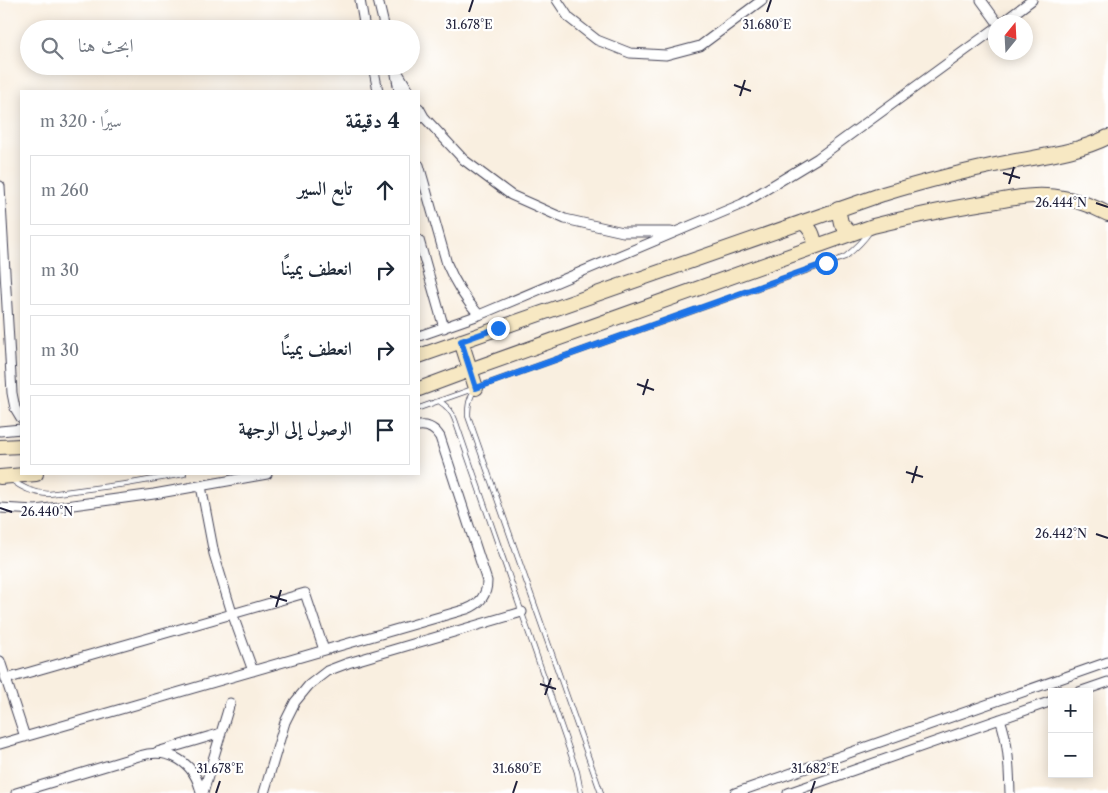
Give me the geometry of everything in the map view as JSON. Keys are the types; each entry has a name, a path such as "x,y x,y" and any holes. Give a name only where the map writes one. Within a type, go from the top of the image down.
{"street":[{"path":"360,0 363,20"},
{"path":"378,0 383,20"},
{"path":"558,0 569,18 597,40 630,53 666,55 700,46 762,0"},
{"path":"981,0 992,15"},
{"path":"1012,15 1032,0"},
{"path":"420,336 479,315 742,204 818,158 988,34"},
{"path":"375,75 378,90"},
{"path":"396,75 399,90"},
{"path":"399,75 408,90"},
{"path":"420,110 464,160 512,195 565,219 623,232 676,232"},
{"path":"420,356 838,209 929,180 984,167 1070,151 1094,144 1108,137"},
{"path":"420,168 450,271 460,291 479,315"},
{"path":"0,186 12,393 15,408 20,416"},
{"path":"420,389 873,226 983,202 1046,196 1071,199 1108,214"},
{"path":"838,209 841,223 850,233"},
{"path":"802,222 812,232 816,246"},
{"path":"420,244 444,328"},
{"path":"461,341 476,388"},
{"path":"0,744 468,609 480,601 486,592 487,581 440,437 431,428 424,425 420,426"},
{"path":"0,431 20,429"},
{"path":"0,447 20,446"},
{"path":"4,476 20,475"},
{"path":"0,508 36,510 154,494 262,475"},
{"path":"201,486 214,554 232,613 253,671"},
{"path":"6,679 305,593 324,650"},
{"path":"264,793 285,722 295,702 309,684 327,671 348,663 522,612"},
{"path":"735,793 1108,662"},
{"path":"0,663 25,737"},
{"path":"1091,688 1108,682"},
{"path":"788,793 1048,702"},
{"path":"202,793 230,703"},
{"path":"1000,719 1008,746 1010,793"},
{"path":"16,793 222,733"},
{"path":"154,753 170,755 183,762 197,779 202,793"}],"lane":[{"path":"420,408 845,257 865,239 873,226"},
{"path":"476,388 470,396 468,416 601,793"},
{"path":"439,401 452,412 577,772 581,793"},
{"path":"4,476 27,490 49,494 178,475"}],"route":[{"path":"498,328 461,341 476,388 826,263"}]}
